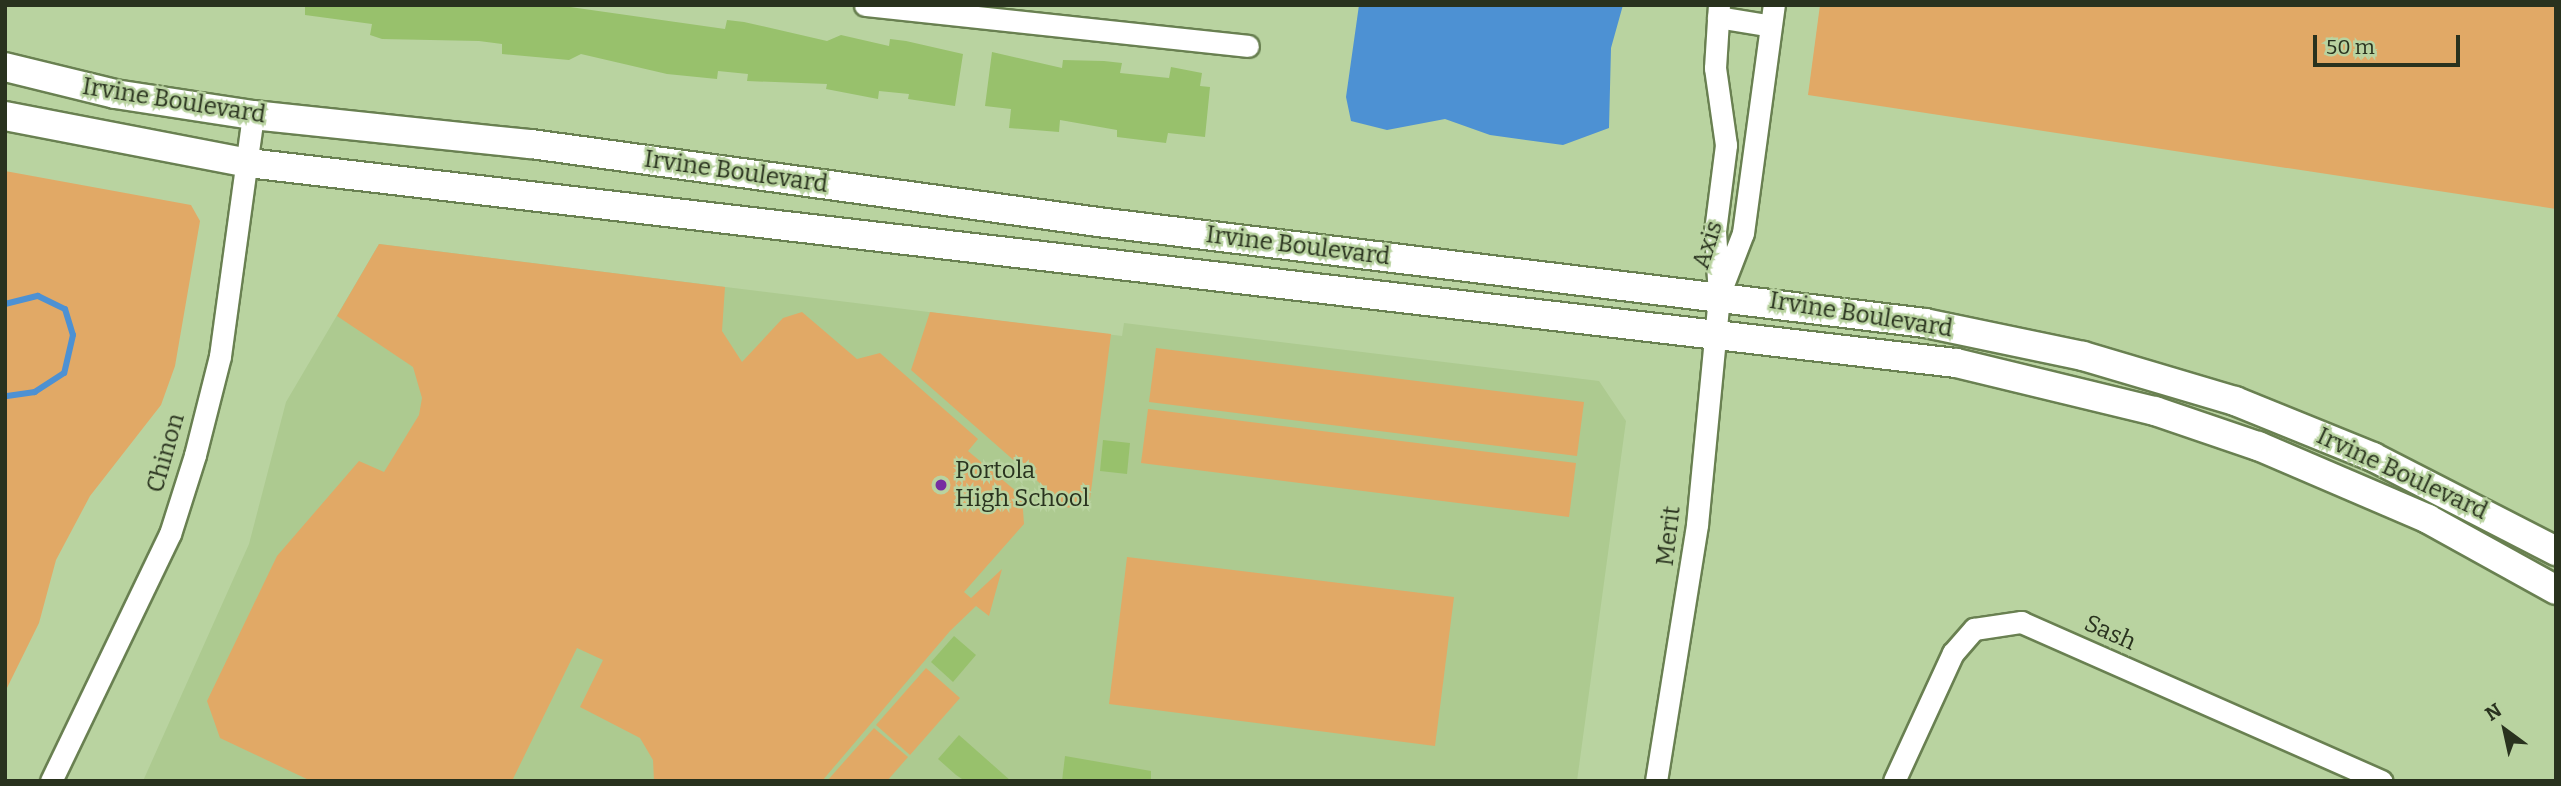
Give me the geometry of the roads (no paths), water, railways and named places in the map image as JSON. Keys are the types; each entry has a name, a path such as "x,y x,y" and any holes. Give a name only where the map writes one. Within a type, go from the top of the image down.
{"main road":[{"name":"Irvine Boulevard","path":"5,67 115,94 253,115 531,144 1098,222 1719,295 1925,323 2190,386 2373,457 2556,551"},
{"name":"Irvine Boulevard","path":"5,116 248,163 1956,363 2155,411 2335,477 2556,590"}],"street":[{"path":"864,5 1248,46"},
{"path":"1718,11 1771,15"},
{"name":"Axis","path":"1718,11 1715,68 1726,145 1715,231 1719,295"},
{"name":"Axis","path":"1719,295 1743,233 1771,15"},
{"name":"Chinon","path":"51,781 170,534 187,481 220,356 253,115"},
{"name":"Merit","path":"1656,781 1697,525 1719,295"},
{"name":"Sash","path":"1894,781 1953,653 1974,629 2021,622 2381,781"}],"water":[{"path":"1359,5 1623,5 1611,48 1609,128 1563,145 1490,135 1445,119 1387,130 1351,121 1346,97"}],"waterway":[{"path":"5,304 38,296 65,309 73,335 64,373 35,392 5,396"}],"place":[{"name":"Portola High School","path":"941,485"}]}
